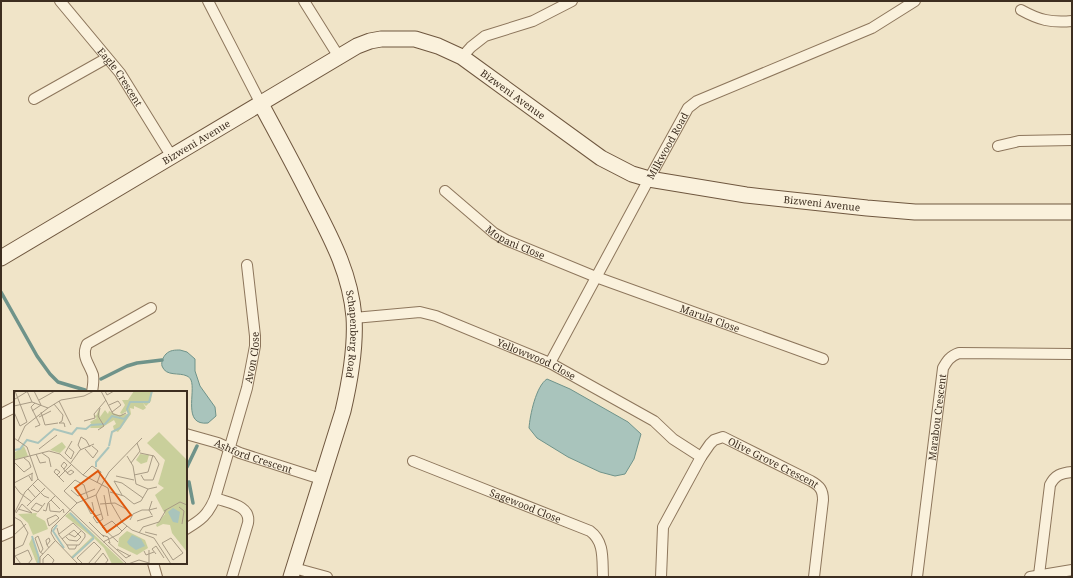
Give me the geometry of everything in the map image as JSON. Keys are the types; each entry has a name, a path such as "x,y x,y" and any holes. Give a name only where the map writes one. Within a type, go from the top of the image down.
{"street":[{"name":"Eagle Crescent","path":"60,1 120,73 172,157"},
{"path":"208,1 261,104"},
{"path":"304,1 339,57"},
{"path":"462,57 471,47 485,36 533,21 572,1"},
{"name":"Milkwood Road","path":"550,363 686,111 705,98 872,28 915,1"},
{"path":"1021,10 1035,18 1045,21 1072,21"},
{"name":"Bizweni Avenue","path":"1,258 339,57 370,41 381,39 415,39 443,48 462,57 601,158 632,174 649,179 746,195 874,209 915,212 1072,212"},
{"path":"34,100 108,58"},
{"name":"Schapenberg Road","path":"261,104 334,244 345,271 350,290 354,318 354,338 348,390 343,411 292,572"},
{"path":"998,146 1019,141 1072,140"},
{"name":"Mopani Close","path":"445,191 494,233 506,240 596,277"},
{"name":"Avon Close","path":"187,528 204,518 215,498 247,388 255,346 255,331 247,265"},
{"name":"Marula Close","path":"596,277 823,359"},
{"path":"92,391 94,384 93,376 84,354 88,344 151,308"},
{"name":"Yellowwood Close","path":"354,318 415,313 431,314 550,363 654,422 673,439 701,457"},
{"name":"Marabou Crescent","path":"917,577 943,368 948,359 959,353 1072,354"},
{"path":"1,414 14,408"},
{"name":"Ashford Crescent","path":"187,434 218,443 240,453 321,479"},
{"name":"Olive Grove Crescent","path":"661,577 663,528 701,457 714,440 723,437 818,485 822,489 823,500 814,577"},
{"name":"Sagewood Close","path":"414,461 590,531 597,537 601,545 602,577"},
{"path":"1072,472 1056,476 1050,486 1035,576 1072,570"},
{"path":"215,498 241,507 248,515 248,523 232,577"},
{"path":"1,536 14,530"},
{"path":"153,564 158,577"},
{"path":"292,572 327,577"}],"water":[{"path":"174,350 187,352 195,359 195,371 200,386 215,407 216,416 208,423 200,423 195,419 193,414 192,385 190,378 184,375 166,372 162,366 162,360 166,354"},
{"path":"547,379 570,389 628,422 641,434 634,459 625,474 615,476 600,472 568,457 537,438 529,428 531,416 537,394"}],"waterway":[{"path":"1,292 37,356 50,374 58,382 85,390"},
{"path":"101,379 127,366 137,363 162,360"},
{"path":"187,467 197,446"},
{"path":"189,482 193,503"}]}
